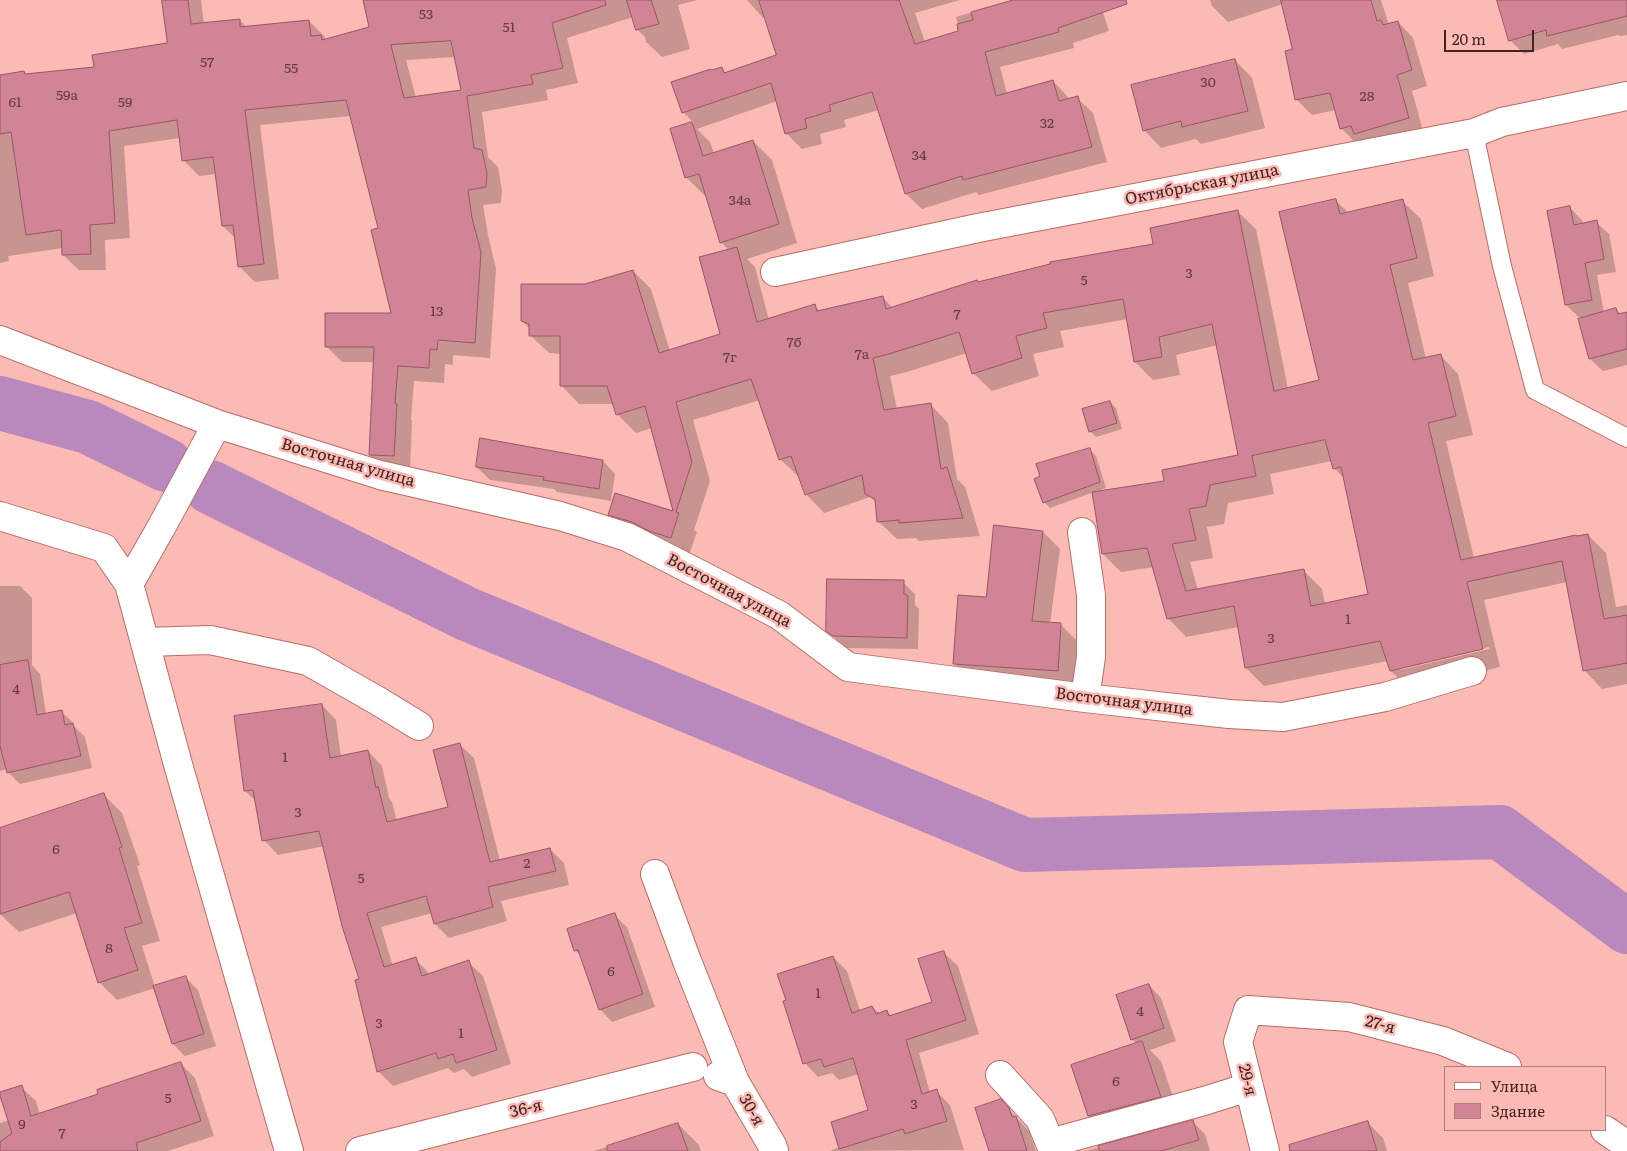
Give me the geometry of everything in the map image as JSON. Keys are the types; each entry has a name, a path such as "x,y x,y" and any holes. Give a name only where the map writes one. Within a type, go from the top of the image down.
{"street":[{"name":"Октябрьская улица","path":"776,272 978,228 1474,133 1502,122 1627,96"},
{"name":"Восточная улица","path":"0,340 217,424 380,475 560,516 627,537 779,614 848,667 1084,698 1229,714 1283,717 1385,697 1472,670"},
{"path":"129,584 217,424"},
{"path":"0,516 104,548 129,584 179,768 289,1151"},
{"path":"1082,532 1091,595 1091,657 1084,698"},
{"path":"145,642 210,640 308,661 419,726"},
{"path":"655,874 735,1082"},
{"name":"27-я","path":"1248,1010 1349,1017 1443,1041 1505,1066"},
{"name":"29-я","path":"1248,1010 1238,1042 1265,1151"},
{"path":"693,1068 707,1053 714,1027"},
{"name":"30-я","path":"693,1068 735,1082 774,1151"},
{"name":"36-я","path":"360,1151 693,1068"},
{"path":"1000,1075 1040,1119 1050,1143 1249,1087"},
{"path":"1606,1131 1627,1145"}],"lane":[{"path":"1474,133 1502,266 1536,390 1627,438"}],"building":[{"path":"162,0 188,0 191,24 240,19 240,27 309,20 311,36 321,35 322,40 369,27 363,0 605,0 606,5 552,23 563,68 531,75 533,84 467,96 474,148 482,150 487,173 486,187 468,190 472,218 481,252 475,343 438,340 437,350 430,349 429,368 398,366 394,456 369,455 374,347 325,347 325,313 391,313 371,230 378,228 346,100 245,110 264,264 238,267 233,225 222,226 213,157 182,161 177,120 109,131 115,223 90,225 91,254 62,255 61,230 26,235 11,132 0,134 0,75 24,71 25,74 94,67 92,55 167,43","holes":["451,41 461,90 404,98 391,45"]},
{"path":"627,0 651,0 659,24 636,30"},
{"path":"759,0 899,0 915,44 958,31 957,24 973,20 971,12 1013,0 1126,0 1127,4 1058,28 1059,32 985,52 996,96 1053,80 1059,101 1078,96 1092,147 963,180 962,176 905,194 872,92 829,105 831,111 805,119 807,128 785,134 771,83 682,113 671,82 722,67 724,73 776,55"},
{"path":"1281,0 1371,0 1377,21 1381,20 1383,25 1398,21 1412,70 1397,75 1409,118 1354,134 1351,126 1340,129 1330,93 1295,100 1285,51 1292,49"},
{"path":"1497,0 1627,0 1627,16 1547,36 1546,30 1509,41"},
{"path":"1235,59 1248,111 1182,127 1181,121 1143,131 1131,85"},
{"path":"692,122 703,156 753,140 779,224 720,243 699,174 685,178 670,129"},
{"path":"1336,199 1340,214 1403,199 1417,258 1390,265 1413,360 1441,354 1456,416 1428,423 1461,560 1588,534 1604,619 1627,615 1627,663 1583,671 1562,561 1467,582 1483,649 1390,671 1380,641 1245,668 1234,606 1167,619 1147,548 1102,554 1092,492 1164,481 1162,470 1238,455 1212,324 1159,337 1162,357 1134,362 1123,299 1043,313 1047,328 1016,336 1022,358 972,374 959,332 873,358 884,410 931,403 941,469 947,467 963,518 899,523 899,520 877,522 875,499 865,494 862,475 805,495 791,456 779,460 751,379 676,402 692,462 676,512 679,513 671,538 649,531 632,522 608,515 615,493 673,511 645,406 616,415 607,386 560,386 560,336 529,336 529,324 521,321 521,284 585,284 633,270 659,353 720,334 699,257 737,247 757,322 815,304 817,311 883,296 886,309 977,280 978,282 1050,264 1050,262 1153,244 1150,228 1238,210 1274,391 1319,380 1279,212","holes":["1325,440 1333,469 1341,467 1368,594 1311,606 1304,569 1186,591 1172,544 1196,540 1189,509 1206,506 1210,485 1256,476 1252,456"]},
{"path":"1570,206 1574,225 1597,220 1604,259 1585,263 1592,300 1565,305 1547,211"},
{"path":"1616,308 1618,314 1627,312 1627,349 1589,359 1578,319"},
{"path":"1110,401 1117,423 1089,432 1082,409"},
{"path":"480,438 603,460 599,489 543,480 544,477 476,467"},
{"path":"1090,448 1100,482 1043,503 1034,479 1040,476 1036,464"},
{"path":"994,525 1043,531 1032,621 1061,623 1058,671 953,664 958,595 986,597"},
{"path":"827,579 904,580 904,594 908,596 907,638 833,636 826,631"},
{"path":"28,660 37,715 62,710 65,725 73,723 81,756 7,773 0,746 0,665"},
{"path":"322,704 330,758 368,750 376,788 378,786 387,822 448,807 433,750 460,743 490,862 550,848 556,871 488,887 493,907 434,924 426,896 367,913 384,967 416,957 422,976 469,960 497,1050 456,1063 453,1054 438,1059 436,1053 377,1072 355,980 359,979 342,926 319,831 262,841 253,790 244,791 234,716"},
{"path":"104,793 122,847 119,848 142,923 124,928 138,970 98,983 69,892 0,914 0,828"},
{"path":"615,913 643,994 599,1010 578,950 574,951 567,929"},
{"path":"944,951 966,1020 906,1040 922,1094 937,1089 947,1121 905,1134 903,1129 839,1149 831,1122 868,1110 853,1058 824,1067 821,1059 803,1064 783,1001 786,1000 777,974 833,956 852,1013 872,1006 876,1014 887,1010 889,1016 932,1002 918,959"},
{"path":"186,976 204,1034 172,1044 153,986"},
{"path":"1149,984 1164,1028 1131,1040 1116,995"},
{"path":"1142,1041 1161,1097 1088,1116 1071,1065"},
{"path":"181,1062 201,1121 136,1143 138,1151 0,1151 0,1142 12,1133 0,1092 22,1085 31,1116 98,1094 97,1090"},
{"path":"1001,1099 1009,1108 1012,1117 1016,1116 1027,1151 989,1151 975,1108"},
{"path":"1193,1120 1199,1140 1161,1151 1100,1151 1098,1146"},
{"path":"1368,1121 1377,1151 1290,1151 1289,1145"},
{"path":"678,1123 688,1151 607,1151 607,1146"}],"waterway":[{"path":"0,403 88,427 166,465"},
{"path":"210,487 467,614 1025,845 1500,832 1627,927"}]}
